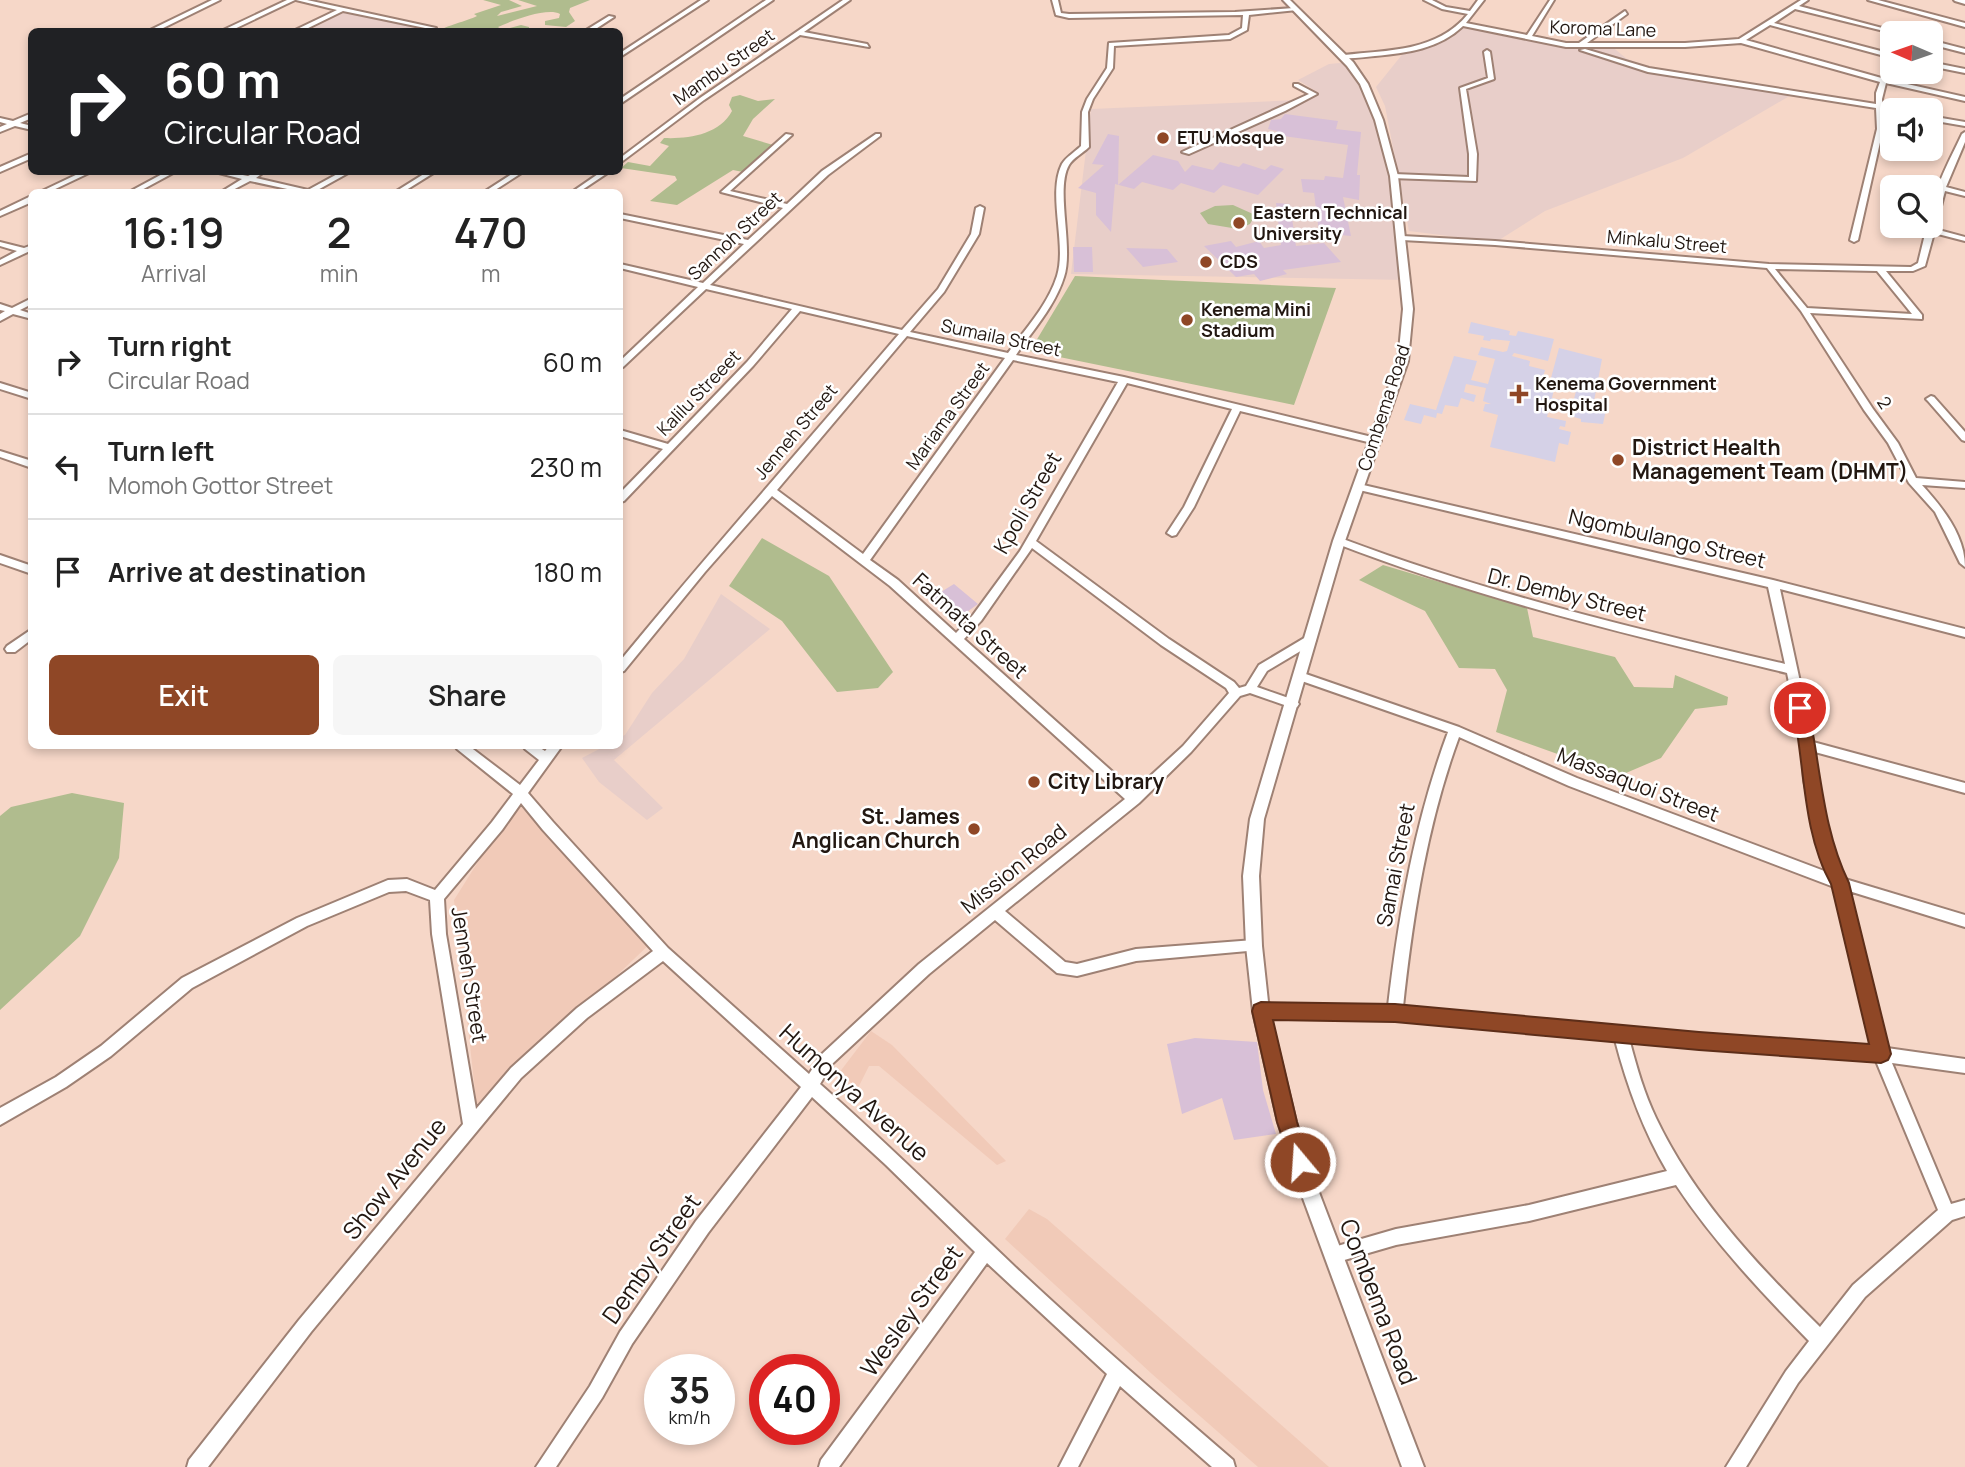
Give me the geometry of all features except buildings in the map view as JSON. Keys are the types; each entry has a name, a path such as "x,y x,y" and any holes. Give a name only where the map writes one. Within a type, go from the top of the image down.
{"street":[{"path":"158,28 217,0"},
{"path":"231,28 292,0"},
{"path":"299,0 432,28"},
{"path":"472,0 483,2"},
{"path":"623,53 705,0"},
{"path":"623,100 770,0"},
{"name":"Mambu Street","path":"623,159 702,99 847,0"},
{"path":"1055,0 1057,12 1063,15 1294,10"},
{"name":"Combema Road","path":"1286,0 1344,57 1367,91 1379,120 1394,176 1402,239 1408,309 1407,341 1403,361 1376,441 1339,541 1257,819 1251,876 1254,946 1261,1011 1287,1122 1413,1467"},
{"path":"1427,0 1444,8 1471,13"},
{"path":"1344,57 1423,47 1448,38 1465,25 1481,0"},
{"path":"1741,41 1805,0"},
{"path":"1871,0 1965,25"},
{"path":"1957,0 1965,2"},
{"path":"1529,37 1552,1"},
{"path":"1794,7 1880,28"},
{"path":"303,28 343,9"},
{"name":"Mariama Street","path":"865,559 1048,304 1061,276 1063,262 1061,179 1069,158 1085,147 1085,112 1110,68 1111,44 1230,37 1245,29 1246,13"},
{"path":"1579,46 1598,35 1625,13"},
{"path":"593,28 611,17"},
{"path":"1768,23 1880,53"},
{"name":"Koroma Lane","path":"1465,25 1579,46 1685,45 1741,41"},
{"path":"801,33 867,46"},
{"path":"1741,41 1880,80"},
{"path":"1566,45 1648,70 1879,108"},
{"path":"1943,45 1965,51"},
{"path":"1394,176 1473,179 1474,154 1463,88 1491,79 1487,52"},
{"path":"1943,67 1965,71"},
{"path":"1854,240 1880,129 1879,90 1882,84"},
{"path":"1898,84 1965,99"},
{"path":"1186,152 1241,126 1294,106 1314,94 1296,85"},
{"path":"0,130 28,118"},
{"path":"0,120 28,127"},
{"path":"1943,120 1965,124"},
{"path":"1943,186 1962,150 1965,134"},
{"path":"788,135 725,192 788,208"},
{"name":"Sannoh Street","path":"623,362 844,158 878,135"},
{"path":"0,170 28,157"},
{"path":"50,189 81,175"},
{"path":"139,189 165,175"},
{"path":"231,175 295,189"},
{"path":"230,189 255,175"},
{"path":"314,189 340,175"},
{"path":"404,189 426,175"},
{"path":"493,189 514,175"},
{"path":"580,189 600,175"},
{"path":"1943,188 1965,194"},
{"path":"0,214 28,201"},
{"name":"Jenneh Street","path":"623,664 701,569 771,491 941,290 975,234 980,208"},
{"path":"623,217 749,243"},
{"path":"1943,233 1965,239"},
{"name":"Minkalu Street","path":"1402,239 1495,243 1769,265 1913,269 1922,264 1928,238"},
{"path":"0,244 28,249"},
{"path":"0,263 28,249"},
{"name":"2","path":"1769,265 1804,310 1893,443 1913,481 1939,511 1964,559"},
{"name":"Sumaila Street","path":"623,267 904,333 1124,380 1376,441"},
{"path":"1804,310 1919,317 1880,269"},
{"path":"0,318 28,302"},
{"path":"0,307 28,315"},
{"name":"Kalilu Streeet","path":"623,496 750,364 799,307"},
{"name":"Kpoli Street","path":"957,639 994,595 1031,542 1124,380"},
{"path":"0,386 28,395"},
{"path":"1931,399 1965,438"},
{"path":"1172,533 1189,507 1237,408"},
{"path":"1949,420 1965,420"},
{"path":"623,434 668,447"},
{"path":"3,457 28,464"},
{"path":"1913,481 1965,485"},
{"name":"Ngombulango Street","path":"1359,487 1773,584 1965,633"},
{"name":"Fatmata Street","path":"771,491 865,559 1134,799"},
{"name":"Dr. Demby Street","path":"1339,541 1413,571 1477,592 1791,670"},
{"path":"1031,542 1165,642 1230,685 1293,704"},
{"path":"0,559 28,569"},
{"path":"1773,584 1808,746 1810,780 1830,866 1840,883 1881,1054 1947,1213"},
{"path":"11,649 28,636"},
{"name":"Mission Road","path":"810,1087 827,1059 858,1028 924,969 1134,799 1263,668 1310,640"},
{"name":"Massaquoi Street","path":"1300,676 1455,730 1573,782 1840,883 1965,921"},
{"name":"Samai Street","path":"1395,1013 1403,936 1424,823 1437,774 1455,730"},
{"path":"1808,746 1965,788"},
{"name":"Humonya Avenue","path":"465,749 521,793 663,952 892,1159 986,1251 1118,1372 1226,1467"},
{"path":"533,749 545,758"},
{"name":"Jenneh Street","path":"471,1125 439,934 437,897 497,826 553,749"},
{"path":"0,1117 61,1082 106,1051 187,983 302,922 388,886 407,886 437,897"},
{"path":"996,912 1062,968 1077,970 1149,954 1254,946"},
{"name":"Show Avenue","path":"196,1467 305,1326 516,1073 582,1013 663,952"},
{"path":"1261,1011 1395,1013 1881,1054 1965,1066"},
{"path":"1621,1034 1626,1063 1639,1099 1680,1176 1736,1254 1821,1340"},
{"name":"Demby Street","path":"545,1467 596,1392 626,1338 695,1238 810,1087"},
{"path":"1334,1255 1396,1237 1529,1213 1680,1176"},
{"path":"1735,1467 1792,1377 1859,1291 1947,1213 1965,1208"},
{"name":"Wesley Street","path":"828,1467 986,1251"},
{"path":"1068,1467 1118,1372"}],"shaded area":[{"path":"345,12 419,25 419,28 313,28"},
{"path":"1461,25 1552,44 1610,45 1627,59 1661,72 1793,94 1683,158 1545,211 1496,242 1409,231 1385,106 1376,87 1405,51"},
{"name":"Eastern Technical University","path":"1351,62 1394,171 1407,280 1071,274 1091,109 1299,100 1314,90 1298,80 1329,64"},
{"name":"Kenema Government Hospital","path":"1471,322 1510,331 1509,335 1516,336 1518,331 1554,339 1548,361 1514,353 1512,356 1530,361 1529,366 1545,370 1541,386 1554,389 1552,398 1573,403 1576,391 1572,390 1573,383 1551,378 1559,348 1602,359 1594,401 1607,405 1603,424 1581,422 1581,419 1570,416 1571,408 1550,404 1547,417 1566,421 1565,427 1560,426 1559,429 1571,432 1568,445 1559,443 1555,462 1490,447 1498,415 1483,411 1485,404 1491,404 1483,401 1486,388 1466,384 1464,392 1476,395 1474,402 1461,398 1458,407 1445,405 1442,414 1437,413 1436,418 1424,415 1421,424 1404,420 1410,404 1436,410 1454,356 1477,361 1471,380 1488,384 1495,359 1478,355 1481,347 1503,352 1507,351 1510,341 1483,340 1484,336 1468,333"},
{"path":"721,594 770,629 614,760 663,808 647,820 599,782 582,758 599,749 623,749 623,736 652,693 684,659"},
{"path":"520,795 656,938 477,1109 454,900"},
{"path":"871,1031 892,1045 1006,1161 997,1165 879,1066 869,1066 858,1088 839,1073"},
{"path":"1029,1209 1047,1219 1329,1467 1258,1467 1005,1239"}],"green space":[{"path":"483,0 509,0 522,6 501,12 497,16 537,6 518,0 590,0 570,8 569,12 575,21 566,27 545,25 545,21 559,18 560,14 547,12 511,21 499,28 444,28 501,5"},
{"path":"521,25 529,28 510,28"},
{"path":"740,95 758,101 775,99 753,119 743,136 773,145 743,172 733,170 677,205 650,201 677,180 675,176 623,166 628,162 650,166 669,146 660,143 664,138 702,134 719,125 732,111 729,105 732,97"},
{"path":"1233,205 1253,214 1250,224 1238,229 1208,224 1200,213 1215,206"},
{"name":"Kenema Mini Stadium","path":"1075,276 1336,288 1294,405 1030,351"},
{"path":"762,538 829,576 893,672 878,688 837,692 782,621 729,586"},
{"path":"1383,565 1527,608 1533,637 1615,657 1634,687 1673,688 1675,675 1728,697 1727,705 1695,709 1661,758 1619,776 1496,732 1507,690 1495,669 1459,668 1425,611 1359,580"},
{"path":"72,793 124,803 119,858 80,936 0,1010 0,816 11,807"}],"place":[{"name":"ETU Mosque","path":"1163,138"},
{"name":"Eastern Technical University","path":"1239,223"},
{"name":"CDS","path":"1206,262"},
{"name":"Kenema Mini Stadium","path":"1187,320"},
{"name":"Kenema Government Hospital","path":"1519,394"},
{"name":"District Health Management Team (DHMT)","path":"1618,460"},
{"name":"City Library","path":"1034,782"},
{"name":"St. James Anglican Church","path":"974,829"}],"route":[{"path":"1300,1162 1287,1122 1261,1011 1395,1013 1507,1025 1881,1054 1856,959 1840,883 1830,866 1810,780 1808,746 1800,708"}]}
